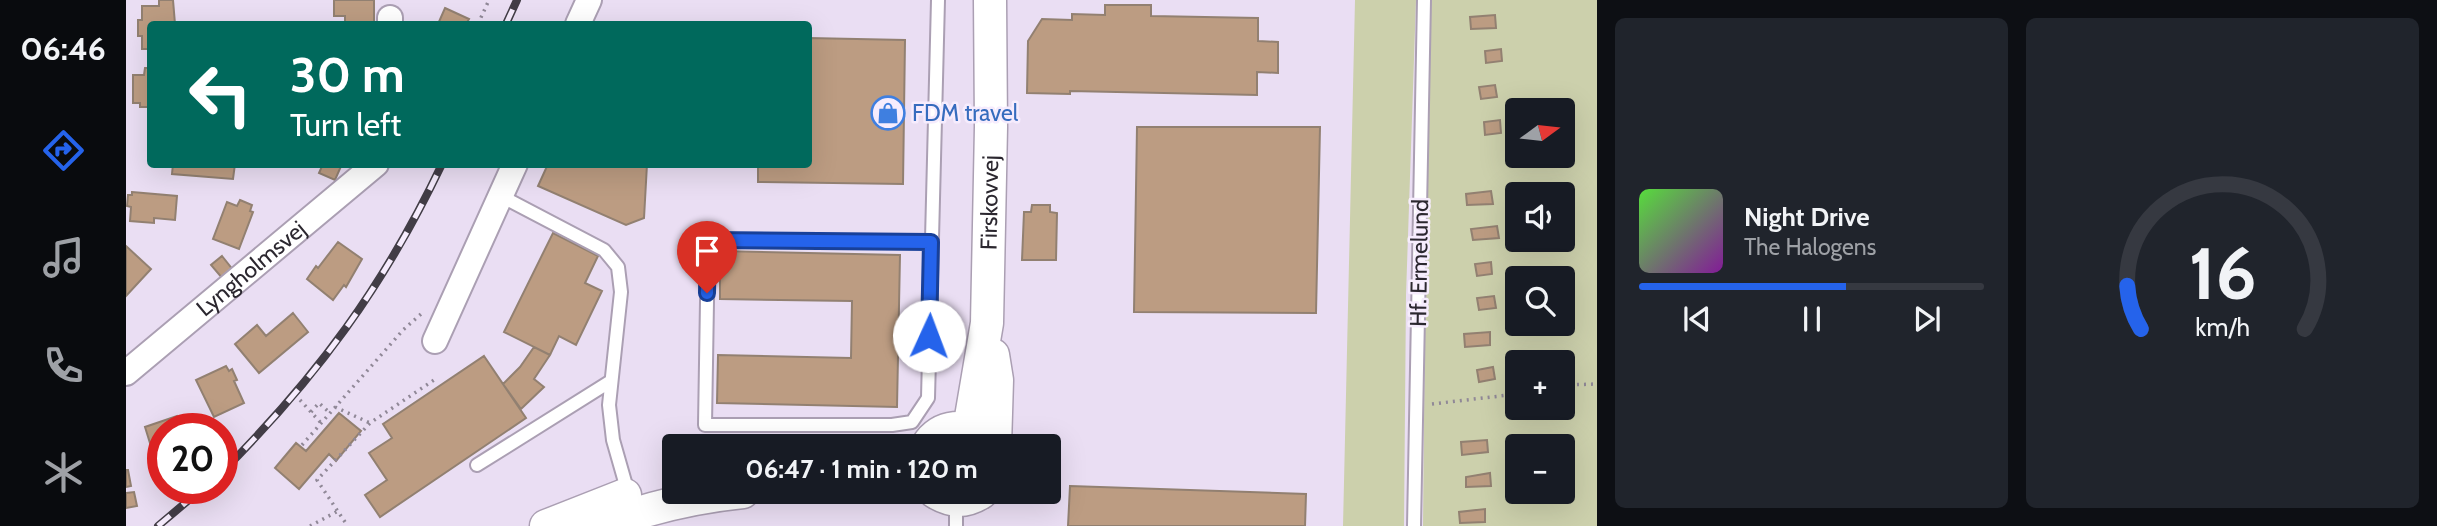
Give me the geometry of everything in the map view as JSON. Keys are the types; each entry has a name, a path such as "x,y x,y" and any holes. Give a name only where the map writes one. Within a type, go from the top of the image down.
{"street":[{"path":"579,21 589,0"},
{"name":"Firskovvej","path":"980,434 987,323 991,127 990,0"},
{"name":"Lyngholmsvej","path":"126,373 371,168"},
{"path":"435,341 513,168"},
{"name":"Firskovvej","path":"987,323 998,380 996,434"},
{"path":"938,434 948,429 966,434"},
{"path":"601,526 631,504 662,488"},
{"path":"546,526 631,504 662,500"}],"lane":[{"path":"931,242 708,240 705,425 892,425 912,422 928,398 938,0"},
{"name":"Hf. Ermelund","path":"1414,526 1424,0"},
{"path":"501,196 604,250 618,267 621,292 609,405 613,440 631,504"},
{"path":"477,466 611,381"}],"path":[{"path":"479,21 489,0"},
{"path":"302,444 403,330"},
{"path":"345,523 317,480 370,424 434,380"},
{"path":"1575,385 1597,384"},
{"path":"1416,405 1505,395"},
{"path":"300,400 321,423"},
{"path":"311,412 319,403 330,413"},
{"path":"335,407 370,424"},
{"path":"310,526 338,511"}],"green space":[{"path":"1355,0 1416,0 1406,295 1404,526 1343,526"},
{"path":"1428,0 1597,0 1597,526 1423,526"}],"building":[{"path":"159,0 173,0 175,21 147,21 147,49 142,49 142,36 138,36 138,20 142,20 142,6 159,6"},
{"path":"334,0 374,0 374,21 345,21 345,16 334,16"},
{"path":"1105,5 1151,5 1151,16 1258,18 1258,41 1278,42 1278,73 1257,72 1257,95 1070,91 1070,94 1027,93 1028,41 1042,19 1072,20 1072,14 1105,15"},
{"path":"445,8 469,19 468,21 439,21"},
{"path":"1495,15 1496,28 1471,29 1470,17"},
{"path":"812,38 905,40 903,184 758,182 758,168 812,168"},
{"path":"1501,49 1502,61 1486,63 1485,51"},
{"path":"147,68 147,107 140,107 140,103 133,103 133,75 144,75"},
{"path":"1495,85 1497,97 1481,99 1479,87"},
{"path":"1500,120 1501,133 1485,135 1484,122"},
{"path":"1137,127 1320,127 1316,313 1134,312"},
{"path":"173,168 234,168 233,179 172,174"},
{"path":"321,168 340,168 335,180 319,173"},
{"path":"546,168 647,168 644,218 626,225 538,186"},
{"path":"1491,191 1493,204 1467,205 1466,194"},
{"path":"132,192 177,196 175,220 154,218 154,223 130,221 131,207 127,206 128,195 132,195"},
{"path":"240,200 252,205 250,211 253,212 239,249 213,239 227,202 237,206"},
{"path":"1032,205 1050,205 1050,212 1057,213 1056,260 1022,260 1024,212 1031,212"},
{"path":"1497,226 1499,238 1473,240 1471,229"},
{"path":"553,233 598,256 585,283 602,291 576,345 559,336 550,355 504,332"},
{"path":"338,242 362,259 346,287 344,285 333,300 307,279"},
{"path":"126,246 151,269 126,296"},
{"path":"720,251 900,255 897,407 717,403 718,355 851,358 852,301 720,299"},
{"path":"222,256 233,270 223,279 211,265"},
{"path":"1491,262 1492,274 1477,276 1475,264"},
{"path":"1494,296 1496,308 1479,310 1477,298"},
{"path":"293,313 308,332 259,373 235,344 257,325 266,336"},
{"path":"1490,332 1490,345 1465,347 1464,334"},
{"path":"534,347 550,355 534,379 544,387 521,409 503,384 520,367"},
{"path":"484,356 526,418 380,517 365,495 387,480 369,453 392,438 383,424"},
{"path":"226,366 229,371 232,369 237,380 234,381 244,403 223,413 212,413 196,380"},
{"path":"1493,367 1495,379 1479,382 1477,370"},
{"path":"339,413 361,431 336,461 329,454 299,489 275,468 296,443 306,451"},
{"path":"1487,440 1488,452 1462,455 1461,442"},
{"path":"126,470 131,486 126,487"},
{"path":"1490,473 1491,486 1466,487 1466,477"},
{"path":"1070,486 1306,494 1305,526 1068,526"},
{"path":"134,492 137,506 126,508 126,493"},
{"path":"1485,509 1485,522 1460,523 1459,512"}],"railway":[{"path":"507,21 517,0"},
{"path":"238,455 288,401 346,328 397,250 440,168"},
{"path":"158,526 184,504"}],"place":[{"name":"FDM travel","path":"888,113"}],"route":[{"path":"707,293 708,240 931,242 929,336"}]}
